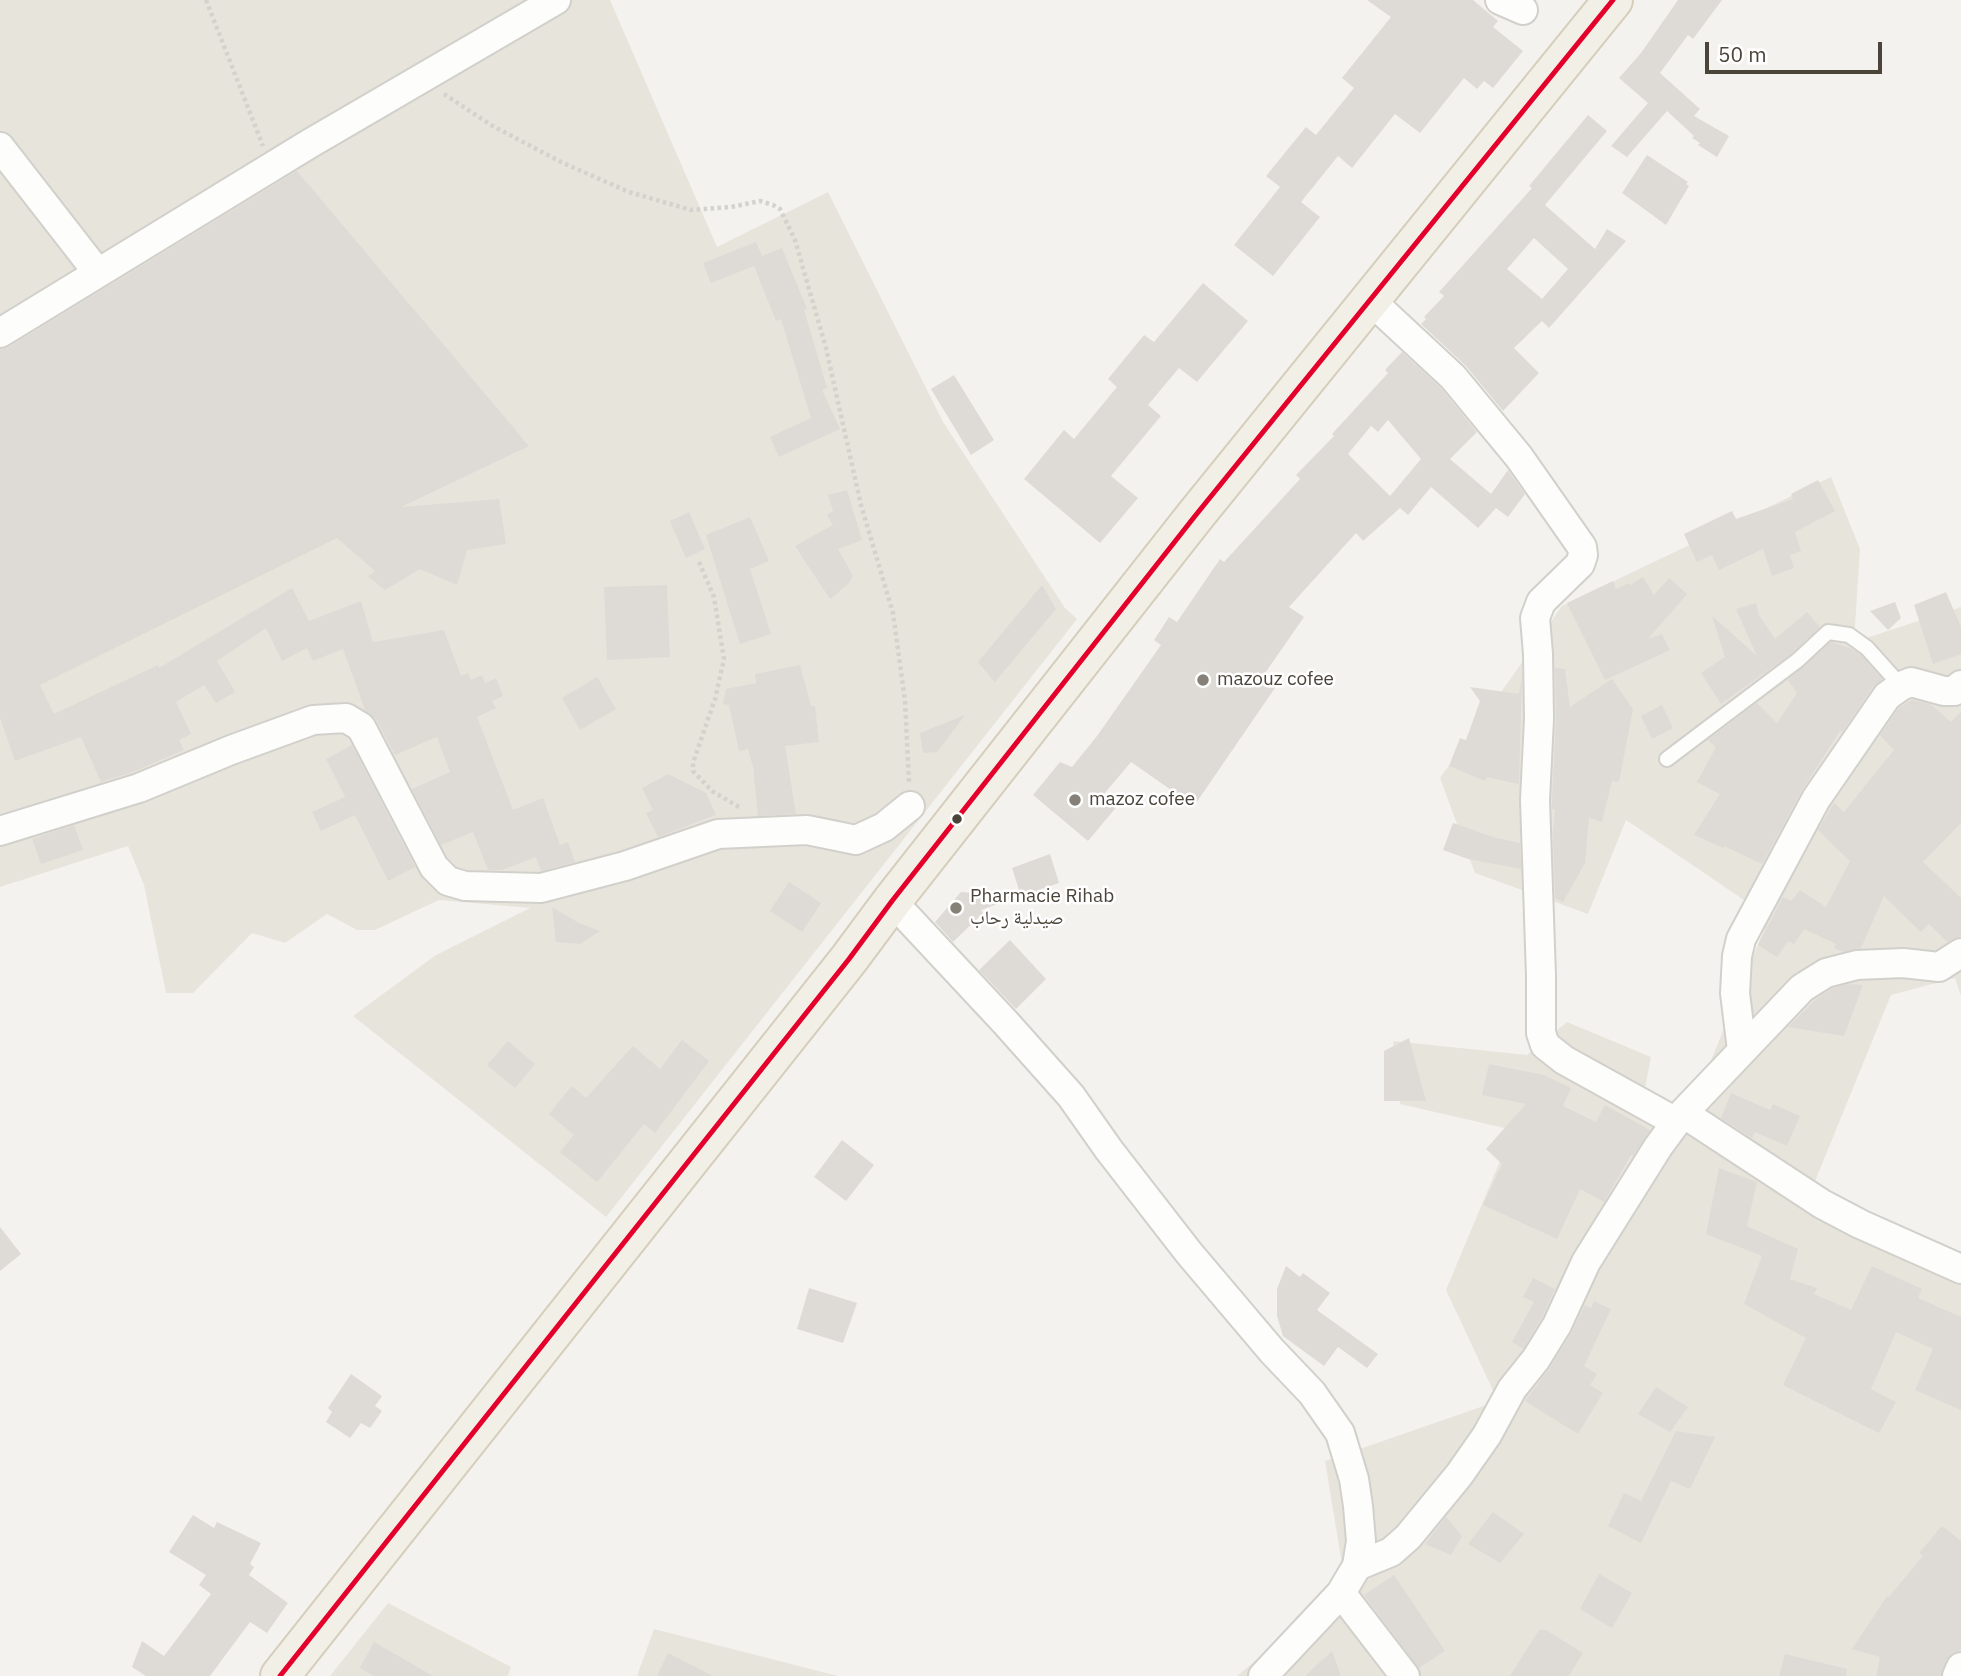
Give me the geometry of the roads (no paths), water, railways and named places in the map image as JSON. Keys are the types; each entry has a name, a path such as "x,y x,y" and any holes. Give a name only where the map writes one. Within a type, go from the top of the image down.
{"main road":[{"path":"280,1676 824,992 892,901 1369,299 1613,0"}],"street":[{"path":"0,333 271,166 556,0"},
{"path":"0,147 98,273"},
{"path":"1369,299 1453,377 1518,457 1582,547 1580,564 1541,602 1535,618 1539,680 1535,800 1541,1033 1545,1045 1564,1060 1680,1118 1822,1204 1961,1269"},
{"path":"1742,1050 1735,993 1741,939 1816,799 1887,696 1911,682 1944,691 1954,691 1961,685"},
{"path":"0,831 139,788 313,720 346,718 361,727 434,867 448,881 465,887 541,888 625,866 718,834 807,831 856,840 884,827 910,806"},
{"path":"892,901 1071,1096 1109,1150 1218,1288 1312,1393 1340,1433 1354,1479 1361,1541 1357,1566 1340,1593 1263,1676"},
{"path":"1357,1566 1391,1552 1408,1536 1459,1475 1487,1435 1511,1389 1536,1359 1557,1325 1586,1262 1680,1118 1802,988 1826,973 1857,965 1903,963 1939,967 1961,953"},
{"path":"1340,1593 1405,1676"},
{"path":"1956,1676 1961,1667"}],"lane":[{"path":"1667,759 1798,660 1828,632 1849,635 1867,648 1901,686"}],"place":[{"name":"mazouz cofee","path":"1203,680"},
{"name":"mazoz cofee","path":"1075,800"},
{"name":"Pharmacie Rihab صيدلية رحاب","path":"956,908"}]}
